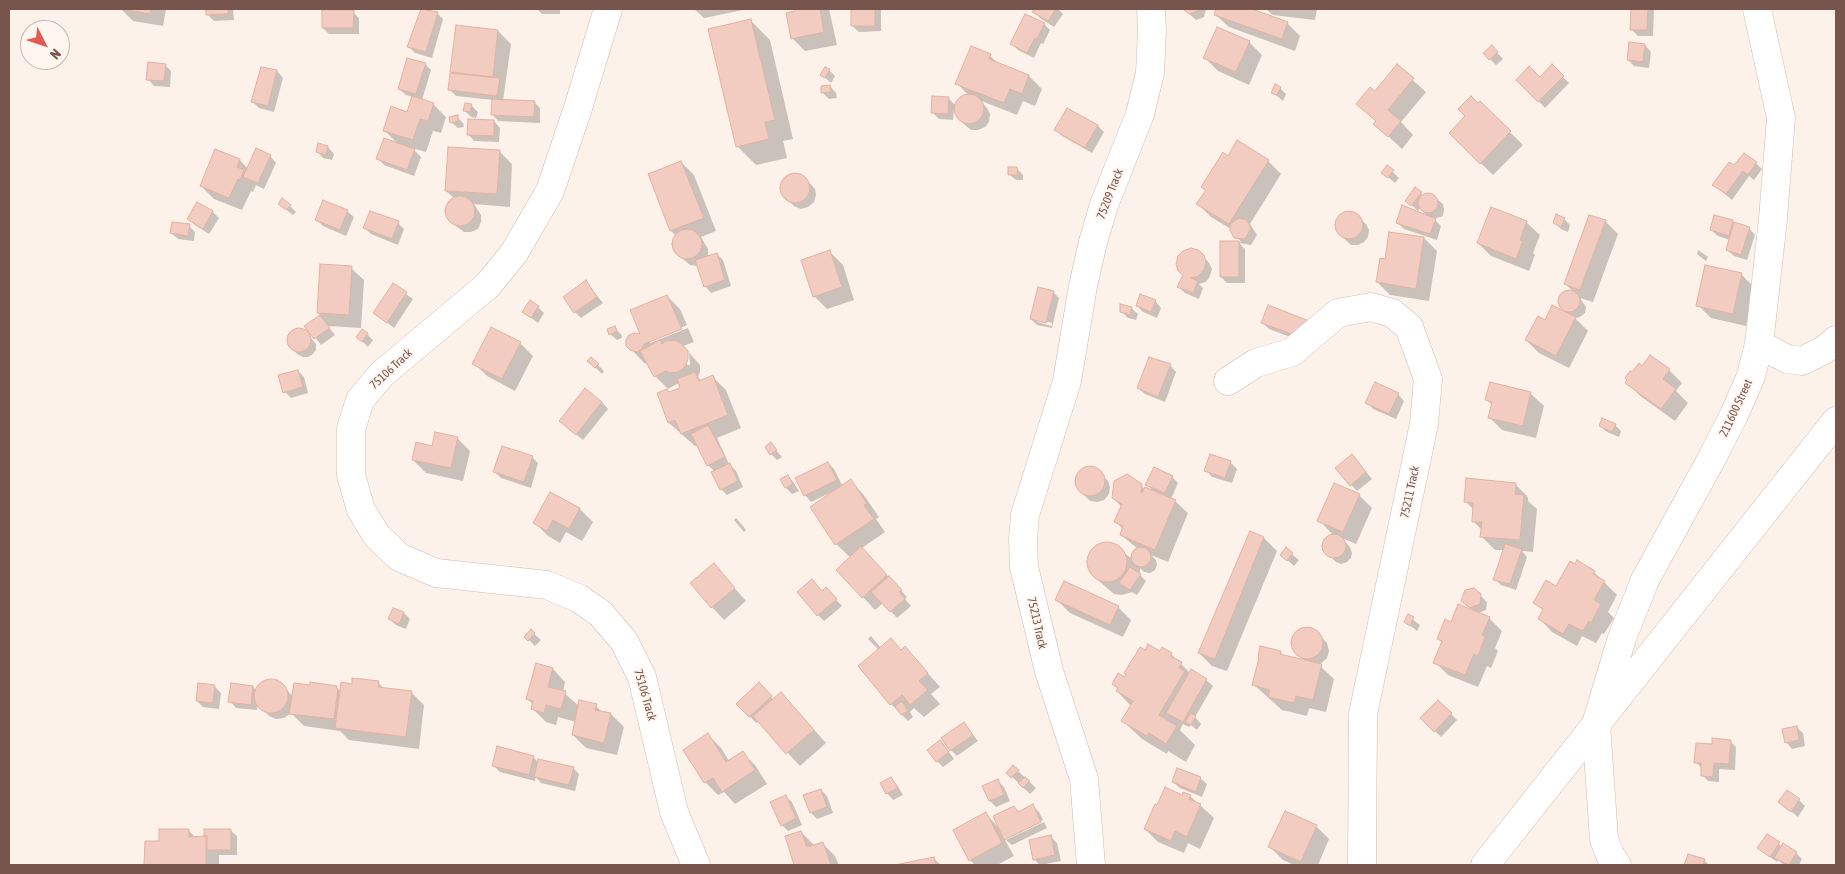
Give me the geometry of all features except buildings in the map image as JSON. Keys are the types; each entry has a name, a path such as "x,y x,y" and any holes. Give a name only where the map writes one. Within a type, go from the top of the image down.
{"street":[{"name":"75106 Track","path":"608,9 550,191 514,252 488,285 382,374 360,400 351,429 351,475 361,510 376,536 399,557 436,573 547,585 578,598 600,613 624,641 642,677 674,812 696,865"},
{"name":"75209 Track","path":"1066,380 1092,242 1104,205 1140,114 1150,73 1151,9"},
{"name":"211600 Street","path":"1596,724 1622,638 1645,580 1734,415 1751,376 1759,344 1774,218 1781,118 1758,9"},
{"name":"75211 Track","path":"1228,381 1256,363 1292,352 1338,314 1371,307 1392,313 1409,327 1428,379 1424,424 1362,714 1362,865"},
{"path":"1759,344 1787,358 1802,361 1824,350 1836,340"},
{"name":"75213 Track","path":"1066,380 1026,515 1022,539 1024,567 1049,671 1084,779 1091,865"},
{"path":"1485,865 1836,421"},
{"path":"1596,724 1604,839 1610,855 1617,865"}]}
